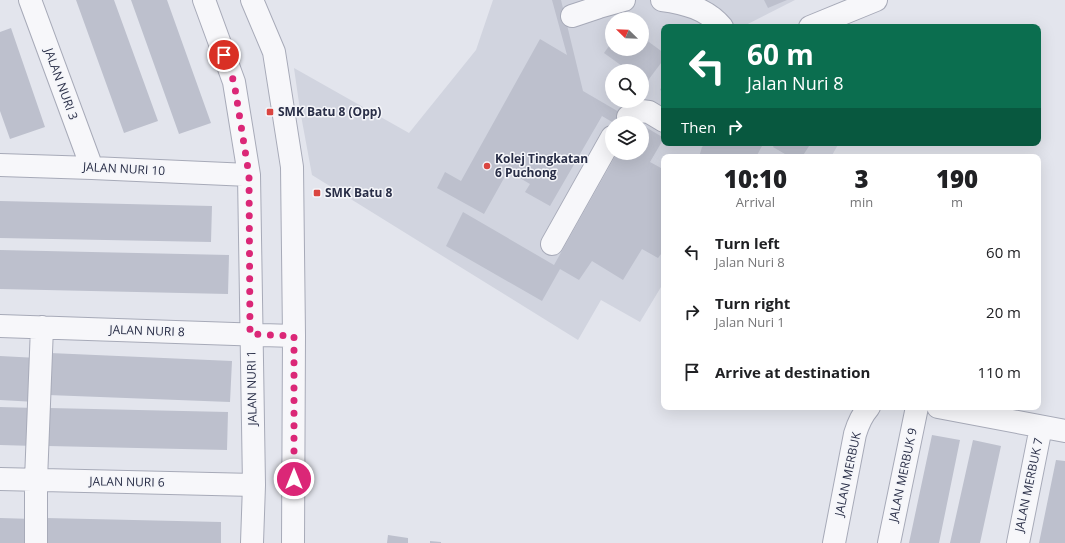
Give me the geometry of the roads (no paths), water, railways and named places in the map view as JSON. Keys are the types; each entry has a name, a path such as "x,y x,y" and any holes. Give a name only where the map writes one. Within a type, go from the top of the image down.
{"street":[{"name":"JALAN NURI 3","path":"30,0 92,168"},
{"name":"JALAN NURI 1","path":"204,0 234,82 249,175 250,334 254,485 252,543"},
{"path":"252,0 274,52 292,167 294,336 293,543"},
{"path":"572,16 599,6 624,0"},
{"path":"662,0 679,2 698,9 719,24"},
{"path":"817,24 873,1"},
{"path":"630,116 641,111 649,112 661,119"},
{"path":"552,244 605,149"},
{"name":"JALAN NURI 10","path":"0,165 249,175"},
{"name":"JALAN NURI 8","path":"0,326 294,336"},
{"path":"36,543 36,480 42,327"},
{"name":"JALAN MERBUK","path":"834,543 855,434 859,421 867,410"},
{"name":"JALAN MERBUK 9","path":"889,543 915,410"},
{"path":"953,410 1065,431"},
{"name":"JALAN MERBUK 7","path":"1018,543 1041,427"},
{"name":"JALAN NURI 6","path":"0,479 254,485"}],"place":[{"name":"SMK Batu 8 (Opp)","path":"270,112"},
{"name":"Kolej Tingkatan 6 Puchong","path":"487,166"},
{"name":"SMK Batu 8","path":"317,193"}]}
